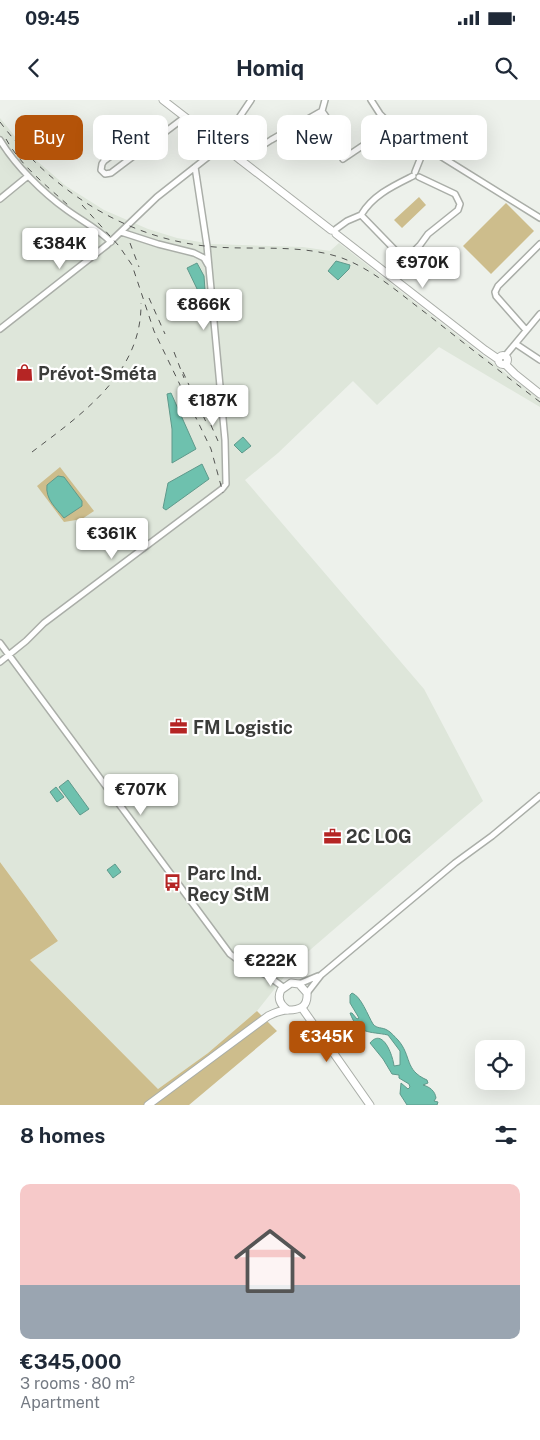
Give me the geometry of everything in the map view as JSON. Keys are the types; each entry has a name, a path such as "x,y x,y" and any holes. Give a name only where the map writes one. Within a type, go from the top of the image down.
{"street":[{"path":"163,100 182,115"},
{"path":"241,115 251,100"},
{"path":"315,115 322,111 325,100"},
{"path":"371,100 381,115"},
{"path":"322,111 325,115"},
{"path":"168,130 178,122"},
{"path":"0,140 28,176 67,210 95,228 111,242"},
{"path":"136,141 143,149 111,173 105,174 101,170 104,161 130,142 136,141"},
{"path":"0,329 111,242 157,197 204,160"},
{"path":"240,160 334,231 492,356 503,360 511,371 540,394"},
{"path":"334,231 361,215 364,209 382,192 416,175 421,160"},
{"path":"445,160 540,218"},
{"path":"0,662 26,641 44,623 222,489 227,482 206,235 195,167"},
{"path":"361,215 395,250 401,252 414,251 433,229 458,210 460,204 455,194 416,175"},
{"path":"0,199 28,176"},
{"path":"121,232 194,253 204,258 209,268"},
{"path":"526,330 496,296 495,292 498,286 540,244"},
{"path":"503,360 540,314"},
{"path":"516,344 540,360"},
{"path":"0,643 230,954 283,987"},
{"path":"268,1016 302,1008 307,994 321,975 455,863 492,836 540,796"},
{"path":"288,1010 280,1000 280,993 283,987 291,983 299,984 321,975"},
{"path":"299,984 307,994"},
{"path":"148,1105 268,1016 280,1000"},
{"path":"302,1008 370,1105"}],"shaded area":[{"path":"0,118 15,136 15,160 36,160 66,186 104,210 148,229 177,238 211,244 303,247 330,251 339,243 540,400 540,407 439,347 377,405 353,381 278,453 245,480 424,689 483,801 296,962 257,1011 208,1053 158,1089 30,960 58,941 0,862"},
{"path":"419,197 426,205 402,228 394,220"},
{"path":"506,203 534,231 491,274 463,246"},
{"path":"336,261 350,265 349,269 338,280 328,271"},
{"path":"197,263 204,276 205,290 199,293 187,268"},
{"path":"171,393 196,449 172,463 172,429 167,394"},
{"path":"243,437 251,446 242,453 234,445"},
{"path":"202,464 209,479 166,510 163,508 168,483"},
{"path":"60,467 94,511 82,519 64,522 37,486"},
{"path":"58,476 64,477 82,501 82,506 64,518 52,503 47,490 47,485"},
{"path":"68,780 89,809 80,815 59,787"},
{"path":"56,787 64,797 57,802 50,792"},
{"path":"0,862 58,941 30,960 158,1089 208,1053 257,1011 277,1031 189,1105 0,1105"},
{"path":"115,864 121,872 113,878 107,870"},
{"path":"352,993 361,1002 373,1024 376,1027 385,1029 398,1040 411,1067 427,1080 428,1083 423,1085 433,1091 436,1098 434,1101 438,1102 437,1105 407,1105 400,1094 401,1083 408,1089 410,1087 409,1084 399,1078 399,1075 392,1074 370,1043 379,1038 383,1041 392,1056 394,1066 400,1065 400,1051 388,1035 365,1031 357,1025 350,1013 357,1019 359,1018 350,1003 350,995"}],"railway":[{"path":"0,122 43,170 94,208 122,223 152,234 183,242 215,247 295,249 327,254 354,263 397,291 540,402"},
{"path":"6,139 26,167 69,206"},
{"path":"82,205 119,246 132,265 154,331 211,449 223,493"},
{"path":"130,243 139,267"},
{"path":"149,298 165,334"},
{"path":"32,452 89,407 106,390 120,371 131,350 139,328 141,303"},
{"path":"174,352 184,378"},
{"path":"183,372 206,422"},
{"path":"206,414 218,441"}],"place":[{"name":"Prévot-Sméta","path":"24,373"},
{"name":"FM Logistic","path":"179,727"},
{"name":"2C LOG","path":"332,836"},
{"name":"Parc Ind. Recy StM","path":"173,883"}]}
